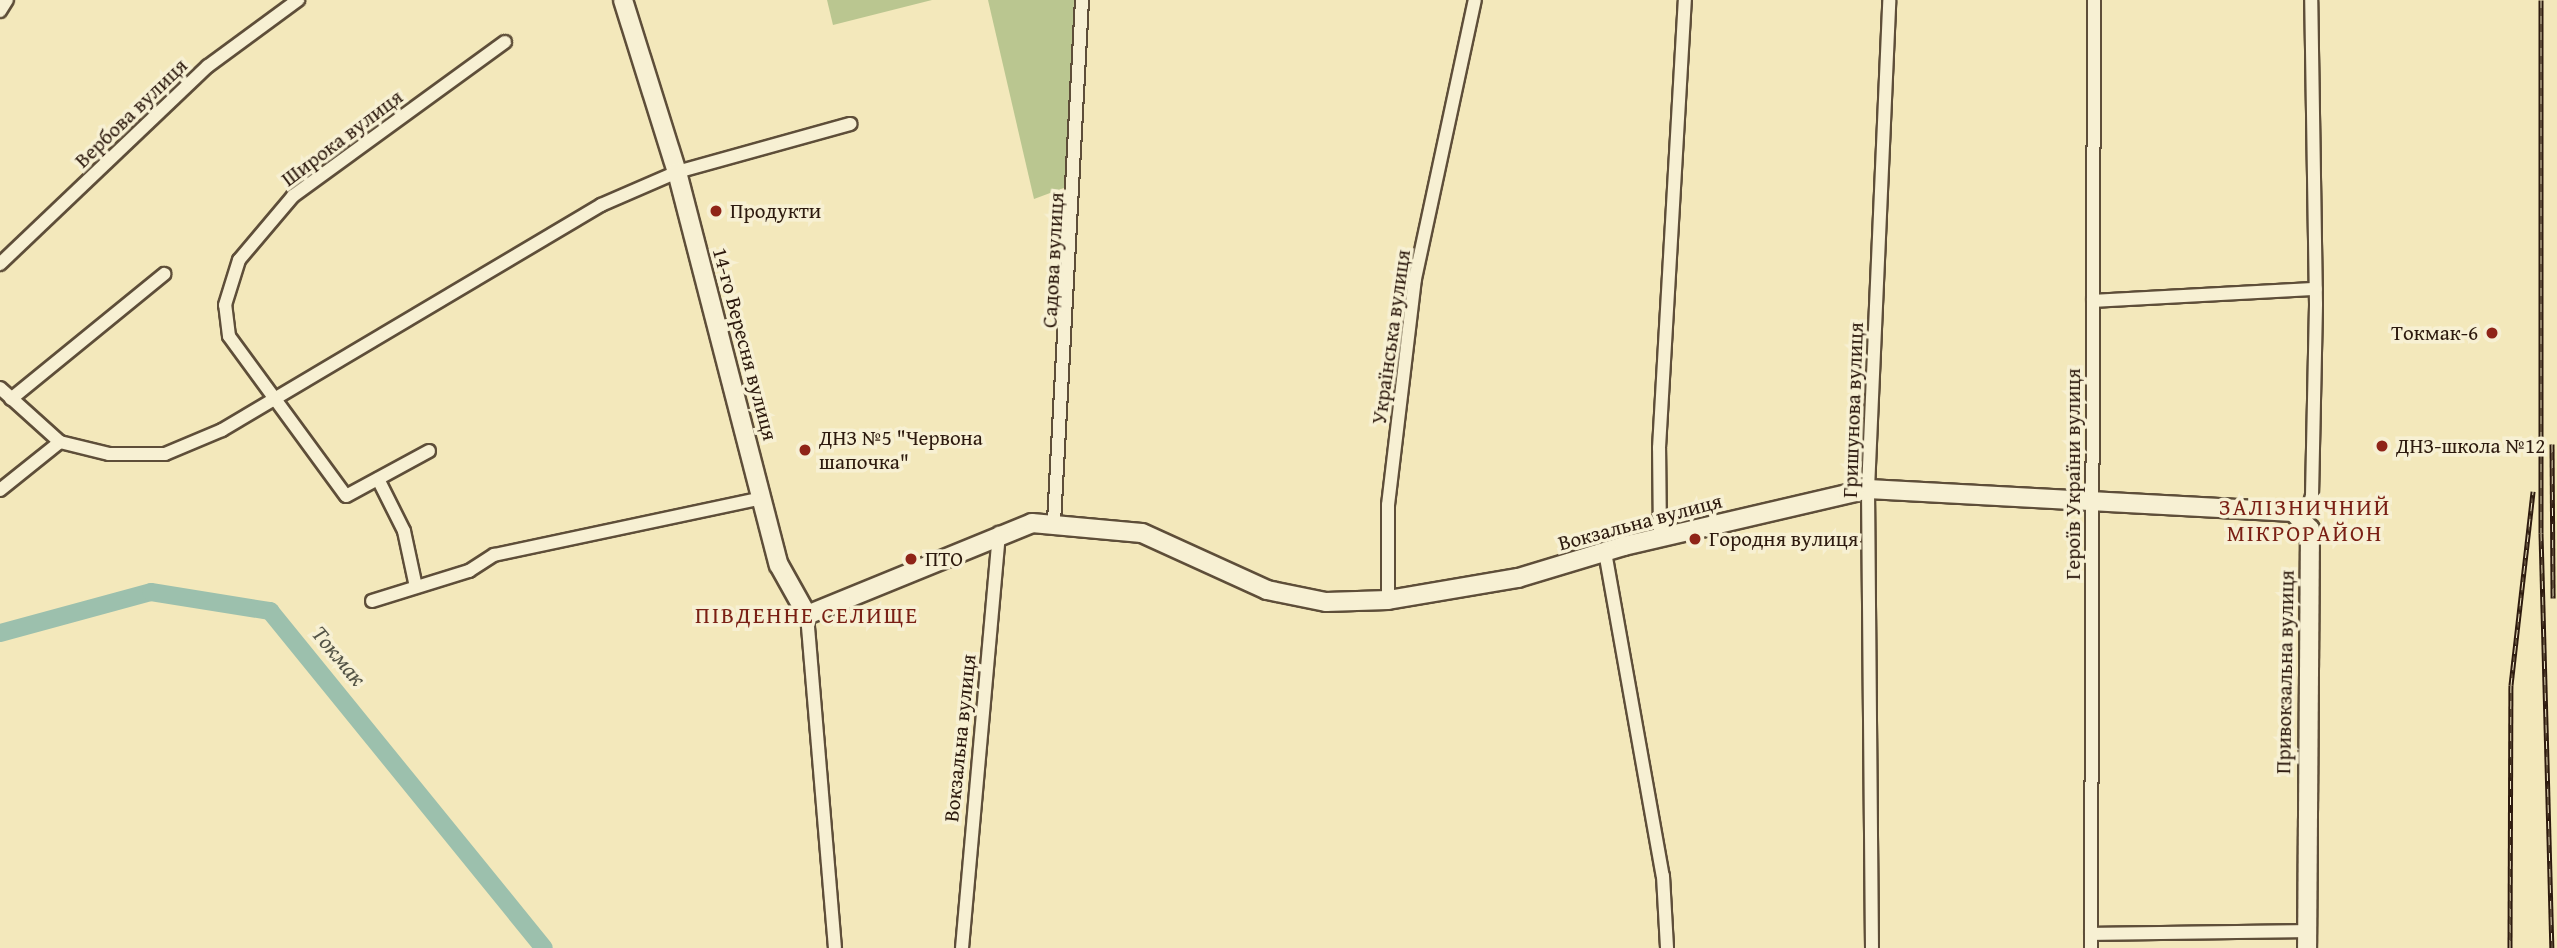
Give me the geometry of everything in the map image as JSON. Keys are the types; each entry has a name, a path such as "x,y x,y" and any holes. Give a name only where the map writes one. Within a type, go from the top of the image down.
{"street":[{"path":"0,11 7,0"},
{"name":"Вербова вулиця","path":"0,264 208,66 298,0"},
{"name":"14-го Вересня вулиця","path":"624,0 677,172 779,565 807,615 835,948"},
{"name":"Садова вулиця","path":"1054,522 1082,0"},
{"name":"Українська вулиця","path":"1388,600 1388,505 1415,279 1475,0"},
{"path":"1660,538 1659,449 1685,0"},
{"name":"Гришунова вулиця","path":"1872,948 1868,489 1889,0"},
{"name":"Героїв України вулиця","path":"2091,948 2094,0"},
{"name":"Привокзальна вулиця","path":"2091,934 2307,939 2305,520 2312,496 2316,289 2311,0"},
{"name":"Широка вулиця","path":"429,451 346,496 278,397 229,336 225,305 239,260 293,196 505,42"},
{"path":"0,388 60,442 109,454 165,454 278,397 601,205 677,172 850,124"},
{"path":"11,399 164,274"},
{"path":"2093,301 2316,289"},
{"path":"0,491 60,442"},
{"path":"377,479 404,531 416,587"},
{"name":"Вокзальна вулиця","path":"807,615 999,533 1054,522 1142,533 1267,590 1326,602 1388,600 1518,578 1660,538 1868,489 2092,497 2293,512 2305,520"},
{"path":"372,601 469,571 494,555 762,498"},
{"name":"Вокзальна вулиця","path":"962,948 999,533"},
{"path":"1605,552 1663,876 1667,948"}],"green space":[{"path":"827,0 932,0 833,25"},
{"path":"988,0 1074,0 1069,186 1034,199"}],"waterway":[{"name":"Токмак","path":"0,633 151,592 270,611 544,948"}],"railway":[{"path":"2541,0 2541,533 2552,948"},
{"path":"2552,444 2553,598"},
{"path":"2510,948 2511,685 2533,491"}],"place":[{"name":"Продукти","path":"716,211"},
{"name":"Токмак-6","path":"2492,333"},
{"name":"ДНЗ-школа №12","path":"2382,446"},
{"name":"ДНЗ №5 \"Червона шапочка\"","path":"805,450"},
{"name":"Городня вулиця","path":"1695,539"},
{"name":"ПТО","path":"911,559"}],"district":[{"name":"ЗАЛІЗНИЧНИЙ МІКРОРАЙОН","path":"2305,520"},
{"name":"ПІВДЕННЕ СЕЛИЩЕ","path":"807,615"}]}
